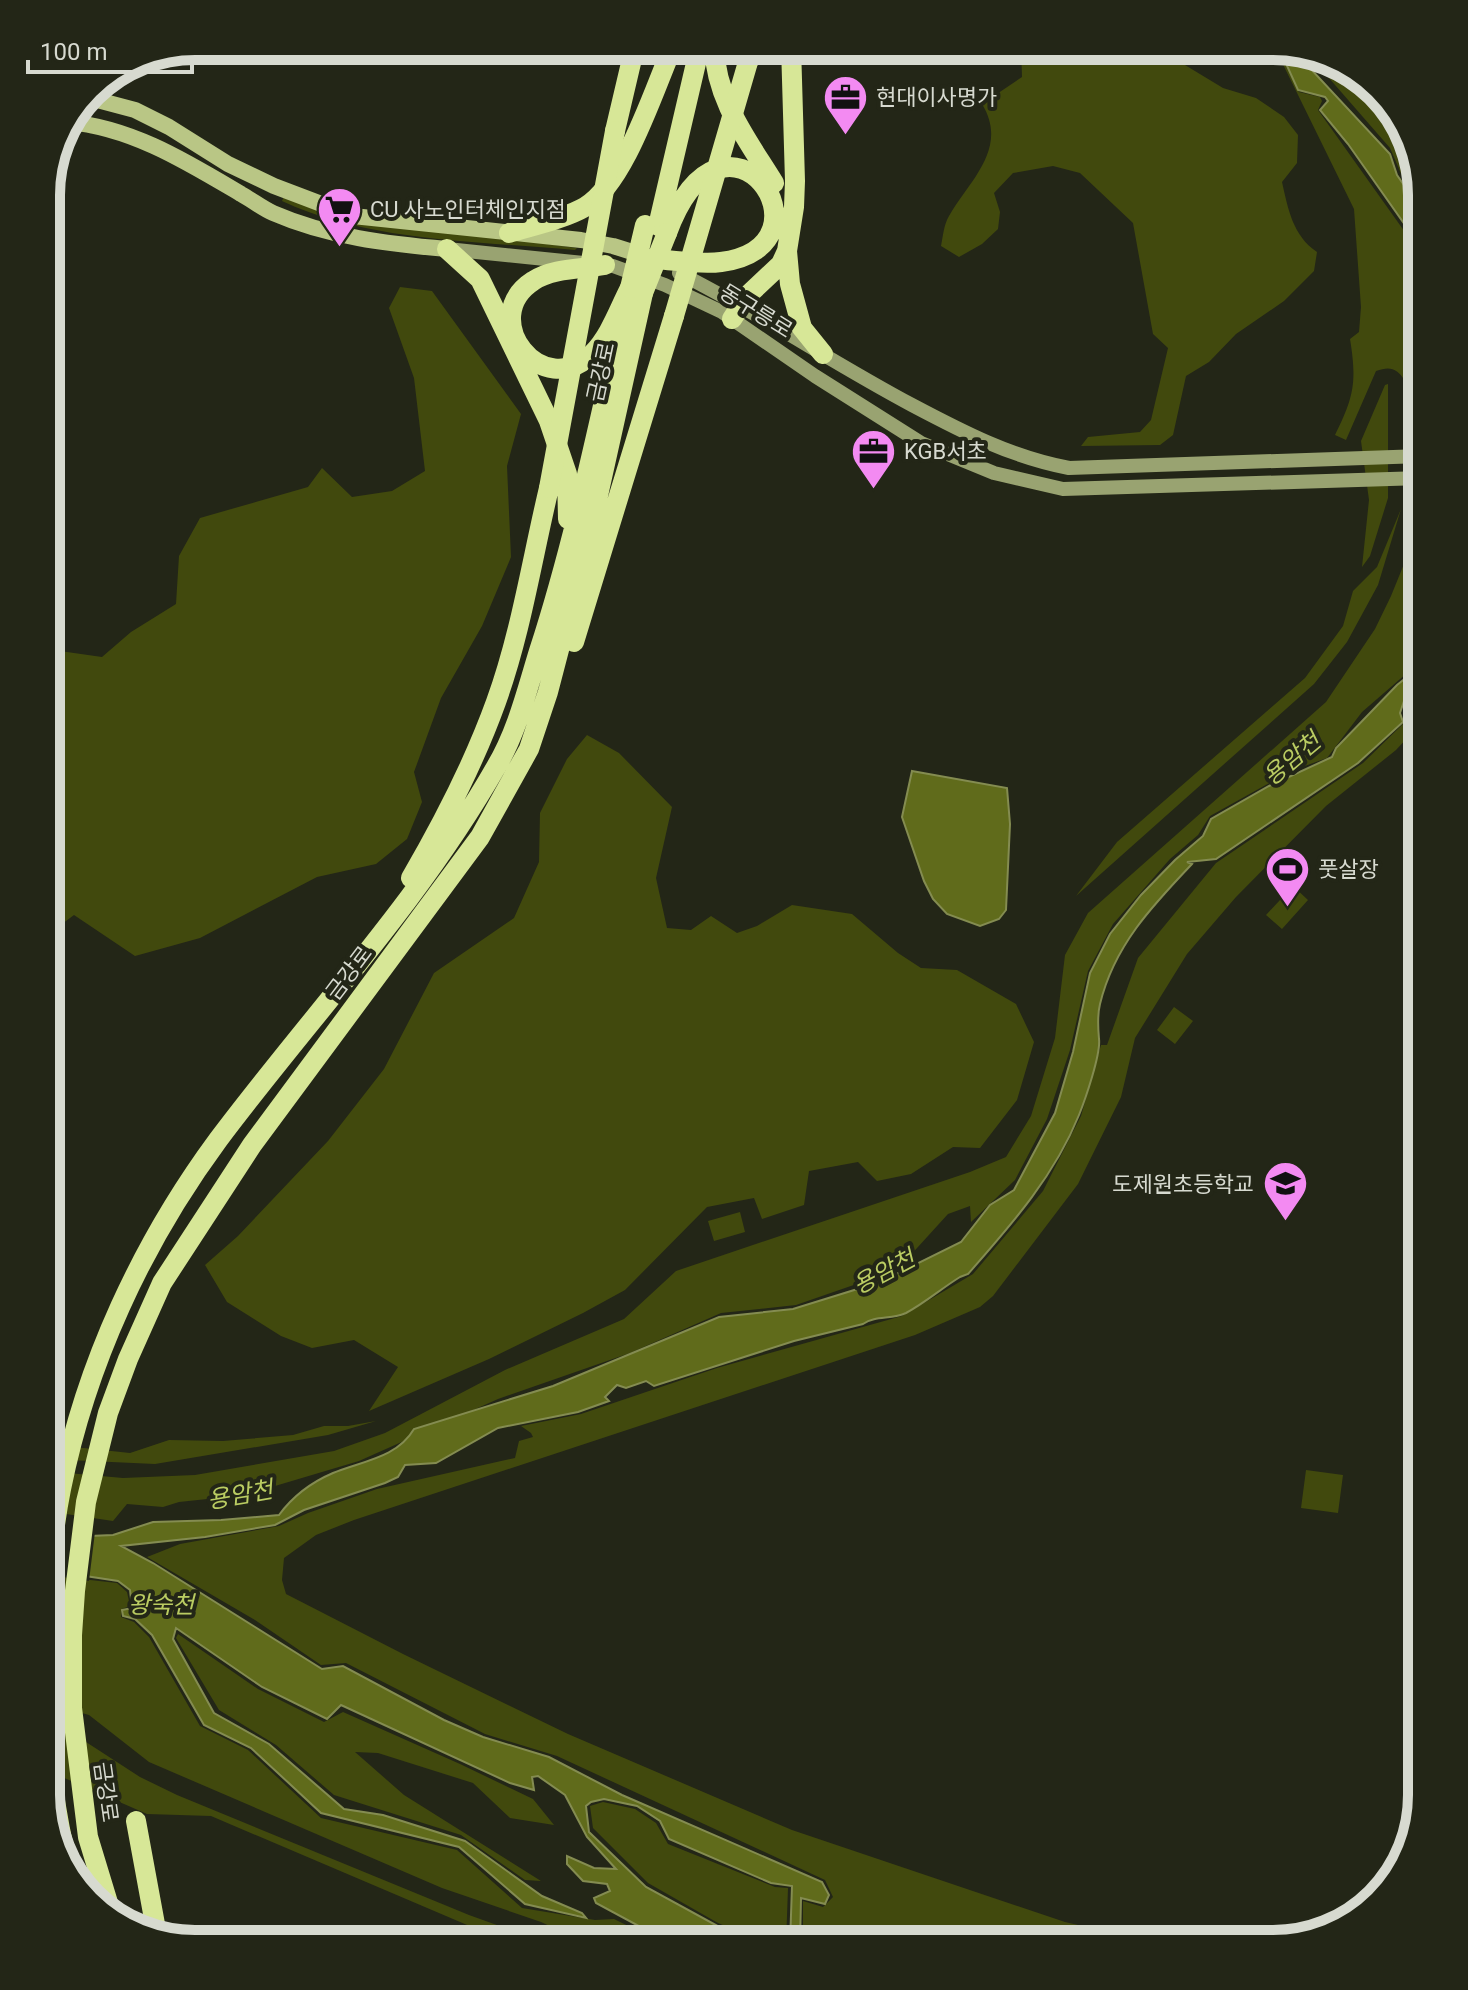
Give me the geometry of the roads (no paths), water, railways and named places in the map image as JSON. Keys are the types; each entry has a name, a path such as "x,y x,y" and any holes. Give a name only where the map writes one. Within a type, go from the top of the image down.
{"highway":[{"path":"371,945 428,849 470,763 496,702 513,646 549,488 615,131 632,60"},
{"path":"509,233 586,206 601,191 624,158 667,60"},
{"name":"금강로","path":"656,229 684,60"},
{"name":"금강로","path":"60,1490 74,1432 127,1291 166,1221 217,1142 446,850 499,763 520,713 565,572 636,291 656,229 697,60"},
{"path":"716,60 718,79 732,117 778,190 788,242 790,284 802,328 823,354"},
{"path":"529,749 566,667 674,316 748,60"},
{"path":"737,312 775,270 788,242 795,181 791,60"},
{"path":"653,259 720,262 748,254 762,243 773,224 772,196 753,173 742,168 718,168 698,180 656,229"},
{"path":"447,249 480,279 549,421 567,474 569,505 565,572"},
{"path":"605,265 543,276 522,290 515,301 511,321 515,341 525,355 551,368 570,367 584,361 636,291"},
{"name":"금강로","path":"106,1897 88,1837 72,1708 72,1635 86,1502 100,1440 128,1359 162,1283 252,1145 480,837 529,749 548,692 591,527 636,291"},
{"path":"136,1821 155,1924"}],"main road":[{"name":"동구릉로","path":"98,100 135,110 251,175 294,195 353,216 581,240 653,259"},
{"name":"동구릉로","path":"81,123 130,134 271,212 316,228 388,244 447,249"}],"street":[{"name":"동구릉로","path":"447,249 605,265 665,285 737,312 823,354 962,432 1003,451 1041,463 1069,468 1408,457"},
{"name":"동구릉로","path":"653,259 737,312 815,376 921,443 994,473 1063,489 1408,479"}],"water":[{"path":"1285,60 1308,65 1390,154 1397,175 1408,190 1408,229 1320,110 1328,101 1325,97 1298,90"},
{"name":"왕숙천","path":"1408,676 1408,705 1404,701 1400,713 1403,722 1358,763 1216,859 1187,862 1192,864 1136,928 1106,983 1098,1013 1099,1046 1095,1066 1069,1138 1030,1199 968,1274 906,1313 794,1341 654,1386 646,1381 626,1388 617,1385 605,1397 609,1401 578,1412 498,1428 436,1463 405,1465 398,1477 385,1483 304,1510 275,1525 205,1537 121,1546 322,1669 343,1666 444,1720 483,1737 549,1757 622,1795 822,1882 829,1895 825,1904 801,1898 800,1930 790,1930 792,1886 771,1883 669,1839 660,1821 637,1806 604,1799 591,1802 586,1806 589,1832 646,1887 725,1930 646,1930 596,1903 594,1898 610,1891 607,1884 583,1881 567,1864 567,1856 594,1868 616,1869 587,1837 565,1795 538,1776 532,1777 534,1790 510,1783 341,1705 327,1719 262,1687 176,1628 173,1639 214,1713 269,1744 344,1809 383,1815 465,1841 542,1896 582,1913 586,1918 525,1904 459,1847 321,1813 251,1748 204,1725 152,1635 135,1619 123,1616 122,1610 132,1608 130,1590 118,1581 60,1572 60,1547 66,1537 113,1535 153,1522 279,1515 310,1485 333,1473 389,1453 414,1429 553,1386 719,1317 793,1309 880,1282 961,1242 990,1205 1014,1190 1055,1113 1073,1052 1090,973 1110,934 1141,895 1203,836 1211,819 1269,786 1332,757 1336,748"},
{"path":"912,771 1007,788 1010,824 1006,910 999,919 980,926 947,914 933,899 902,817"}],"place":[{"name":"현대이사명가","path":"845,136"},
{"name":"CU 사노인터체인지점","path":"339,248"},
{"name":"KGB서초","path":"873,490"},
{"name":"풋살장","path":"1287,908"},
{"name":"도제원초등학교","path":"1285,1223"}],"water label":[{"name":"용암천","path":"1292,759"},
{"name":"용암천","path":"884,1272"},
{"name":"용암천","path":"240,1495"}]}
